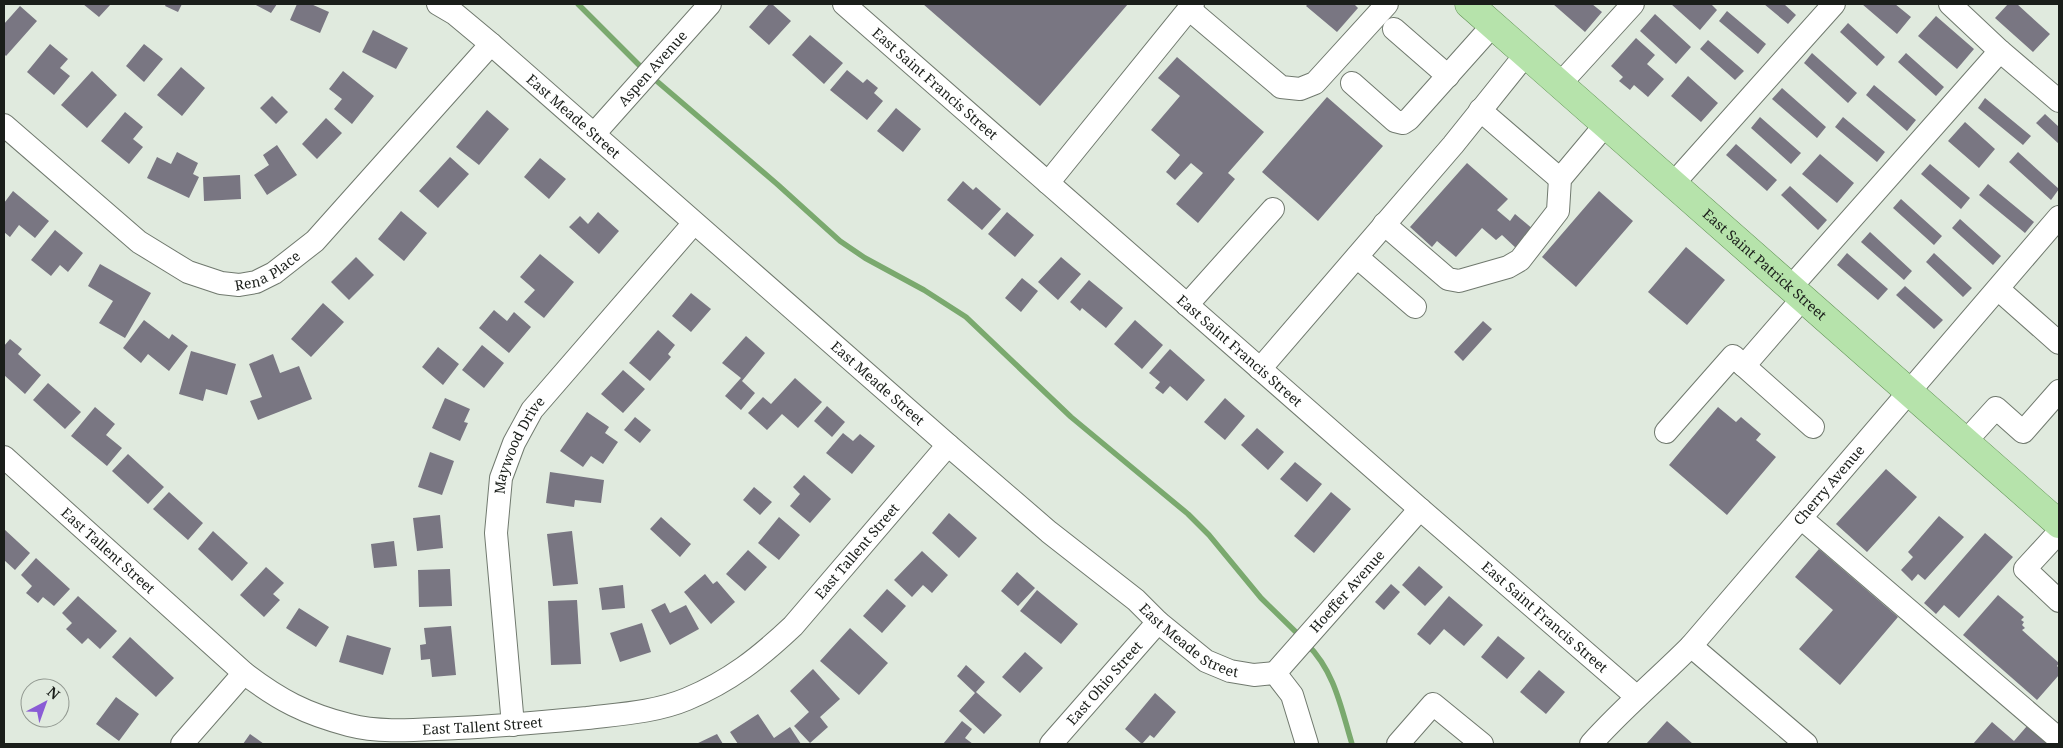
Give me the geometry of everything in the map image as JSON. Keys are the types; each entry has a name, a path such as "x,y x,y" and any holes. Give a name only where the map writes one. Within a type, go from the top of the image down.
{"main road":[{"name":"East Saint Patrick Street","path":"1469,4 2059,524"}],"street":[{"name":"East Meade Street","path":"438,4 455,14 491,44 948,445 1049,532 1136,600 1158,622 1206,661 1238,672 1254,675 1275,673"},
{"name":"Aspen Avenue","path":"594,134 710,4"},
{"name":"East Saint Francis Street","path":"844,4 1637,697"},
{"path":"1048,183 1191,6 1281,87 1300,89 1316,83 1387,4"},
{"path":"1560,84 1633,4"},
{"path":"1673,184 1834,4"},
{"path":"1957,6 2000,51 2059,101"},
{"path":"1352,83 1395,121 1402,123 1409,119 1493,25"},
{"path":"1394,29 1448,76"},
{"name":"Rena Place","path":"4,124 139,242 162,258 203,279 239,285 256,282 274,273 315,241 491,44"},
{"path":"1744,366 1797,292 2000,51"},
{"path":"1260,369 1453,145 1526,54"},
{"path":"1480,110 1560,179"},
{"path":"1384,224 1448,278 1459,281 1508,267 1520,260 1558,211 1560,179 1606,124"},
{"path":"1187,305 1273,210"},
{"name":"Cherry Avenue","path":"1591,744 1691,646 1911,392 2059,216"},
{"name":"Maywood Drive","path":"513,725 496,533 501,478 514,444 532,410 694,223"},
{"path":"1357,256 1414,307"},
{"path":"1998,289 2059,343"},
{"path":"1666,432 1732,356 1813,427"},
{"path":"1966,441 1996,408 2023,432 2059,390"},
{"name":"East Tallent Street","path":"4,457 244,673 271,694 306,712 350,726 397,730 513,725 641,712 686,700 728,679 770,648 793,626 948,445"},
{"name":"Hoeffer Avenue","path":"1275,673 1420,509"},
{"path":"1801,518 2059,739"},
{"path":"2059,532 2025,569 2059,601"},
{"name":"East Ohio Street","path":"1051,744 1158,622"},
{"path":"1691,646 1806,744"},
{"path":"182,744 244,673"},
{"path":"1275,673 1292,695 1307,744"},
{"path":"1398,744 1433,704 1482,744"}],"building":[{"path":"83,4 111,4 99,17"},
{"path":"166,4 182,4 178,12 165,6"},
{"path":"254,4 277,4 271,13"},
{"path":"297,4 311,4 329,12 320,33 290,20"},
{"path":"769,4 772,4 791,21 769,45 749,27"},
{"path":"923,4 1128,4 1040,106"},
{"path":"1308,4 1354,4 1358,8 1337,32 1306,6"},
{"path":"1553,4 1592,4 1602,12 1585,32"},
{"path":"1671,4 1711,4 1717,10 1700,30"},
{"path":"1764,4 1784,4 1796,15 1788,24"},
{"path":"1862,4 1895,4 1911,17 1897,34"},
{"path":"2008,4 2017,4 2050,34 2033,52 1995,18"},
{"path":"20,6 37,21 6,56 4,54 4,24"},
{"path":"1727,11 1766,44 1758,54 1719,21"},
{"path":"1655,14 1691,47 1676,64 1640,31"},
{"path":"1936,16 1974,49 1957,69 1918,36"},
{"path":"1848,23 1885,57 1877,66 1840,32"},
{"path":"373,30 408,48 396,69 362,52"},
{"path":"810,35 843,63 824,84 792,55"},
{"path":"1636,38 1655,55 1647,64 1664,79 1648,97 1634,85 1630,90 1619,81 1623,77 1611,66"},
{"path":"1708,40 1744,71 1735,80 1700,49"},
{"path":"50,44 68,59 60,68 70,76 54,95 27,72"},
{"path":"144,44 163,59 144,82 126,66"},
{"path":"1812,53 1857,93 1848,103 1804,63"},
{"path":"1906,53 1944,87 1936,96 1898,62"},
{"path":"1177,57 1264,132 1228,173 1235,179 1198,223 1176,204 1203,173 1191,163 1175,180 1166,172 1180,155 1151,130 1180,96 1158,78"},
{"path":"181,67 205,88 182,116 157,95"},
{"path":"847,70 863,83 867,79 878,88 874,93 883,101 867,120 830,90"},
{"path":"92,71 117,95 87,128 61,105"},
{"path":"343,71 374,96 352,124 334,109 342,99 329,89"},
{"path":"1688,76 1718,103 1701,122 1671,96"},
{"path":"1874,85 1916,120 1907,131 1866,95"},
{"path":"1782,88 1826,127 1817,138 1772,99"},
{"path":"272,96 288,112 276,124 260,108"},
{"path":"1327,97 1383,146 1318,221 1262,172"},
{"path":"1985,98 2031,136 2023,145 1978,108"},
{"path":"896,108 921,129 903,152 877,131"},
{"path":"487,110 509,129 479,165 456,147"},
{"path":"125,112 143,127 133,139 143,147 129,164 101,141"},
{"path":"2045,114 2059,127 2059,144 2036,123"},
{"path":"1760,117 1801,153 1791,164 1751,128"},
{"path":"1843,117 1885,152 1877,162 1835,127"},
{"path":"326,118 342,133 317,159 302,144"},
{"path":"1965,122 1995,149 1979,168 1948,141"},
{"path":"1736,144 1777,180 1767,191 1726,155"},
{"path":"277,145 297,175 267,195 254,175 269,165 263,155"},
{"path":"177,152 198,163 193,174 199,177 189,198 147,178 157,157 171,164"},
{"path":"2018,152 2059,189 2051,200 2009,162"},
{"path":"1820,154 1854,183 1837,203 1802,174"},
{"path":"450,157 469,174 438,208 419,191"},
{"path":"540,158 566,179 549,199 524,177"},
{"path":"1467,163 1508,199 1497,210 1510,221 1515,214 1534,230 1517,249 1502,235 1496,240 1482,228 1456,257 1437,241 1432,247 1410,227"},
{"path":"1930,164 1970,198 1961,209 1921,174"},
{"path":"240,175 241,199 204,201 203,177"},
{"path":"963,181 973,190 976,187 1001,209 982,230 947,200"},
{"path":"1988,184 2034,222 2025,233 1979,195"},
{"path":"1790,186 1827,220 1818,230 1781,195"},
{"path":"13,191 49,221 35,238 19,225 10,237 4,232 4,203"},
{"path":"1599,191 1633,221 1576,287 1542,257"},
{"path":"1901,199 1942,236 1934,245 1893,208"},
{"path":"401,211 427,233 404,261 378,239"},
{"path":"598,212 619,231 599,254 569,227 580,216 588,224"},
{"path":"1007,212 1034,235 1015,257 988,234"},
{"path":"1960,219 2001,256 1993,265 1952,228"},
{"path":"55,230 83,253 68,272 60,265 51,276 31,260"},
{"path":"1870,232 1912,271 1904,280 1861,242"},
{"path":"1686,247 1725,280 1687,325 1648,292"},
{"path":"1847,253 1888,289 1878,300 1837,265"},
{"path":"1934,253 1972,288 1963,297 1926,262"},
{"path":"540,254 574,282 544,318 524,302 535,290 520,277"},
{"path":"356,257 374,275 349,300 331,282"},
{"path":"1061,257 1081,274 1058,300 1038,282"},
{"path":"100,264 151,293 125,338 99,323 113,301 88,286"},
{"path":"1022,278 1038,291 1021,312 1005,298"},
{"path":"1089,280 1123,308 1106,328 1082,308 1080,311 1070,302"},
{"path":"1905,286 1943,320 1934,329 1896,295"},
{"path":"691,293 711,309 691,332 672,316"},
{"path":"323,303 344,322 311,357 291,339"},
{"path":"494,310 507,321 514,312 531,327 509,353 479,328"},
{"path":"144,320 169,339 172,334 188,346 169,371 148,354 141,363 123,348"},
{"path":"1135,320 1163,345 1142,369 1114,344"},
{"path":"1483,321 1492,329 1463,361 1454,352"},
{"path":"658,330 675,345 668,354 671,357 650,381 629,363"},
{"path":"746,336 765,353 742,381 755,393 741,410 725,396 741,378 722,363"},
{"path":"10,339 22,349 18,354 41,375 25,394 4,375 4,346"},
{"path":"482,345 504,363 484,388 462,370"},
{"path":"438,347 459,364 443,385 422,367"},
{"path":"1170,349 1205,380 1187,401 1170,386 1163,394 1155,388 1160,382 1149,373"},
{"path":"191,351 236,364 227,395 206,389 203,401 179,394"},
{"path":"273,354 280,373 299,366 312,399 258,420 250,401 262,397 249,364"},
{"path":"623,370 645,389 623,413 601,394"},
{"path":"795,378 822,402 798,428 782,414 767,430 748,413 763,397 771,404"},
{"path":"48,383 81,412 65,429 33,400"},
{"path":"445,398 470,409 464,422 468,423 460,441 432,428"},
{"path":"1225,398 1245,416 1225,440 1204,422"},
{"path":"827,406 845,422 832,437 814,421"},
{"path":"95,407 115,424 106,435 122,448 107,466 71,436"},
{"path":"1718,407 1736,422 1741,417 1761,434 1756,440 1776,457 1727,515 1669,465"},
{"path":"587,412 609,427 605,433 618,442 603,464 591,456 583,467 560,451"},
{"path":"635,417 651,430 640,443 624,430"},
{"path":"1257,428 1284,452 1268,470 1241,445"},
{"path":"843,433 853,441 860,434 875,446 852,474 826,453"},
{"path":"430,452 454,461 442,495 418,487"},
{"path":"128,454 164,487 148,504 112,471"},
{"path":"1295,462 1322,484 1307,502 1280,479"},
{"path":"1886,469 1917,497 1867,552 1836,524"},
{"path":"550,472 604,480 601,503 575,500 574,507 546,503"},
{"path":"804,475 831,499 810,523 790,506 800,494 793,487"},
{"path":"754,487 772,502 760,515 743,500"},
{"path":"169,492 203,523 188,540 153,509"},
{"path":"1331,492 1351,509 1314,553 1294,536"},
{"path":"949,513 977,538 959,558 932,533"},
{"path":"440,515 443,548 417,551 413,518"},
{"path":"1939,516 1964,537 1925,580 1918,574 1912,581 1901,570 1913,557 1908,552"},
{"path":"661,517 691,544 680,557 650,529"},
{"path":"779,517 800,535 779,560 758,543"},
{"path":"4,529 30,553 15,570 4,560"},
{"path":"213,531 248,563 232,581 198,549"},
{"path":"572,531 578,584 553,586 547,534"},
{"path":"1985,533 2013,557 1959,618 1944,605 1936,614 1924,603"},
{"path":"394,541 397,566 374,568 371,544"},
{"path":"1819,549 1898,617 1840,685 1799,649 1833,610 1795,577"},
{"path":"748,550 767,567 745,591 726,574"},
{"path":"922,551 948,575 932,593 923,585 912,597 894,580"},
{"path":"36,558 70,589 54,606 43,597 38,603 26,593 32,586 21,575"},
{"path":"1419,566 1443,587 1425,606 1402,585"},
{"path":"266,567 284,583 273,594 280,600 264,617 240,595"},
{"path":"450,569 452,606 419,607 418,570"},
{"path":"1017,572 1035,588 1018,606 1001,591"},
{"path":"705,574 713,584 717,581 735,602 711,624 684,592"},
{"path":"1391,584 1400,592 1384,610 1375,602"},
{"path":"623,585 625,608 602,610 599,588"},
{"path":"887,589 906,606 882,633 863,616"},
{"path":"1037,590 1078,624 1061,644 1020,611"},
{"path":"1998,595 2024,617 2021,620 2024,622 2022,625 2025,628 2022,630 2059,663 2057,666 2059,668 2059,675 2037,700 1963,635"},
{"path":"78,596 117,631 100,649 88,638 82,644 66,629 72,623 62,613"},
{"path":"1449,596 1483,625 1464,646 1444,629 1430,645 1417,634"},
{"path":"577,600 581,664 551,665 548,601"},
{"path":"665,603 670,613 686,605 699,629 670,645 651,610"},
{"path":"299,608 329,627 316,647 286,628"},
{"path":"642,623 651,652 620,662 610,633"},
{"path":"451,626 456,675 432,677 430,659 421,660 420,645 426,644 424,628"},
{"path":"850,628 888,663 859,695 820,661"},
{"path":"347,635 391,648 383,675 339,662"},
{"path":"1498,636 1525,658 1507,679 1481,657"},
{"path":"130,637 174,678 156,697 112,657"},
{"path":"1025,652 1043,668 1020,693 1002,677"},
{"path":"966,665 985,682 976,692 1002,715 984,734 959,711 975,693 957,676"},
{"path":"813,669 840,699 820,717 828,727 810,743 794,726 809,712 790,691"},
{"path":"1539,670 1565,692 1546,714 1520,692"},
{"path":"1155,693 1176,712 1154,738 1150,735 1142,744 1125,729"},
{"path":"116,697 139,714 119,741 96,724"},
{"path":"758,714 774,738 790,727 801,744 738,744 730,732"},
{"path":"962,721 972,729 965,738 973,744 943,744"},
{"path":"1667,721 1693,744 1646,744"},
{"path":"1992,722 2014,741 2027,726 2049,744 1973,744"},
{"path":"250,734 264,744 243,744"},
{"path":"717,734 723,744 696,744"}],"waterway":[{"path":"578,4 645,71"},
{"path":"652,77 777,184 840,241 865,258 924,290 966,317 1071,417 1188,514 1209,535 1261,598 1301,637"},
{"path":"1307,644 1317,655 1331,678 1352,744"}]}
